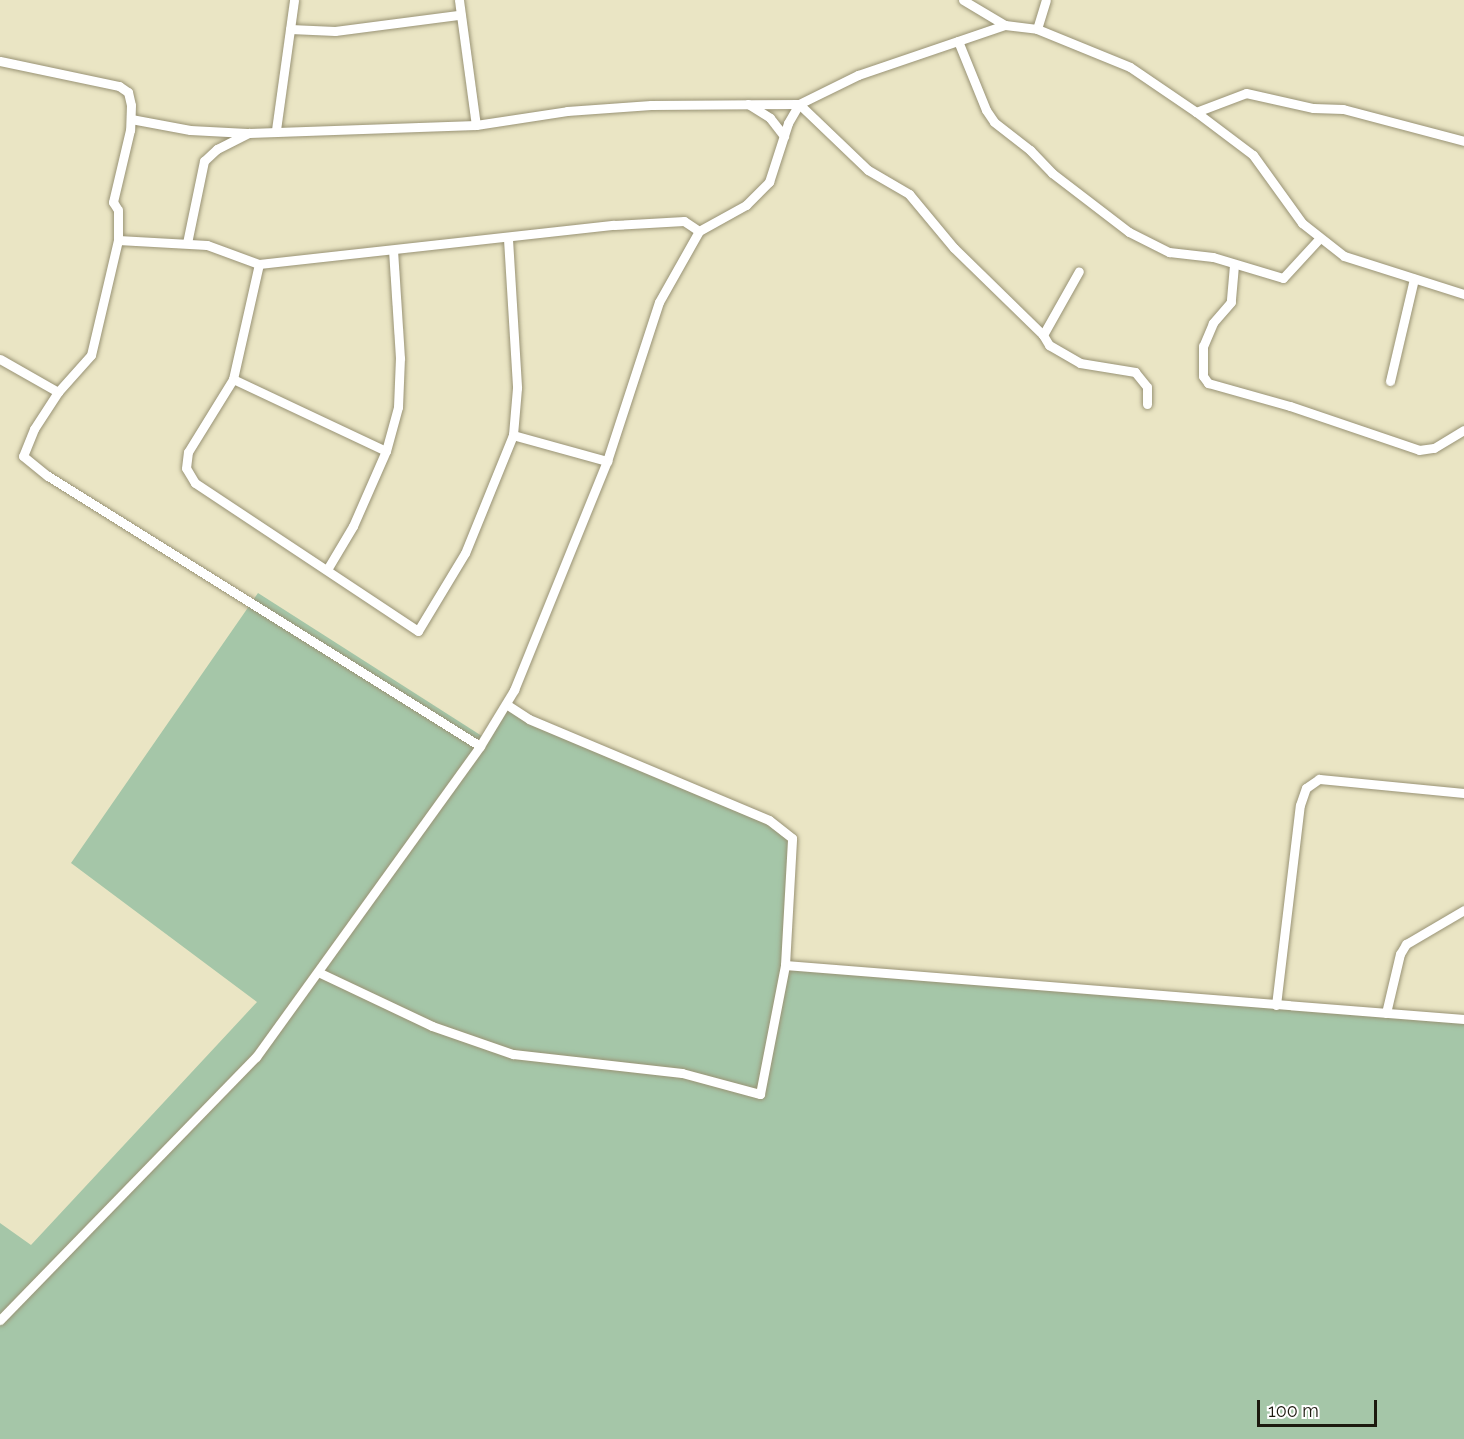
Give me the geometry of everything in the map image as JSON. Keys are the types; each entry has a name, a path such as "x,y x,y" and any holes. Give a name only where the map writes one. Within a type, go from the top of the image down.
{"street":[{"path":"276,130 294,0"},
{"path":"459,0 458,15 476,125"},
{"path":"963,0 1005,25 1037,29 1130,67 1196,112 1253,155 1302,223 1319,239 1344,256 1464,294"},
{"path":"1037,29 1046,0"},
{"path":"290,29 335,31 458,15"},
{"path":"131,119 190,130 249,133 276,130 310,132 476,125 606,107 745,103 799,104 858,75 1005,25"},
{"path":"958,41 989,115 1052,173 1145,241 1169,252 1213,257 1283,278 1319,239"},
{"path":"0,61 119,86 128,92 131,119 113,202 118,210 118,240 91,355 58,392 34,429 23,456 29,463 480,746"},
{"path":"1196,112 1246,93 1313,108 1343,109 1464,141"},
{"path":"745,103 770,118 784,136"},
{"path":"0,1320 256,1058 318,972 367,898 480,746 506,704 607,460 650,324 699,231 730,217 758,195 769,182 784,136 799,104"},
{"path":"799,104 868,170 909,194 954,248 1059,353 1080,363 1135,372 1147,387 1148,404"},
{"path":"187,243 204,161 217,148 249,133"},
{"path":"118,240 187,243 223,249 259,264 684,221 699,231"},
{"path":"259,264 233,380 188,452 186,468 195,483 328,568 418,631 465,553 513,435 517,388 508,239"},
{"path":"328,568 353,526 386,452 398,407 399,378 393,251"},
{"path":"1234,265 1231,302 1213,323 1203,346 1203,376 1208,383 1290,406 1419,450 1434,448 1464,430"},
{"path":"1043,335 1079,271"},
{"path":"1390,381 1414,279"},
{"path":"0,359 58,392"},
{"path":"233,380 386,452"},
{"path":"513,435 607,460"},
{"path":"318,972 432,1026 513,1054 682,1073 760,1094 785,965 792,838 786,831 769,820 530,719 506,704"},
{"path":"1276,1005 1300,805 1306,788 1319,779 1464,793"},
{"path":"1386,1013 1400,954 1406,944 1464,910"},
{"path":"785,965 1464,1019"}],"green space":[{"path":"258,593 485,738 506,704 769,820 792,838 785,964 1464,1019 1464,1439 0,1439 0,1223 31,1245 257,1002 71,863"}]}
